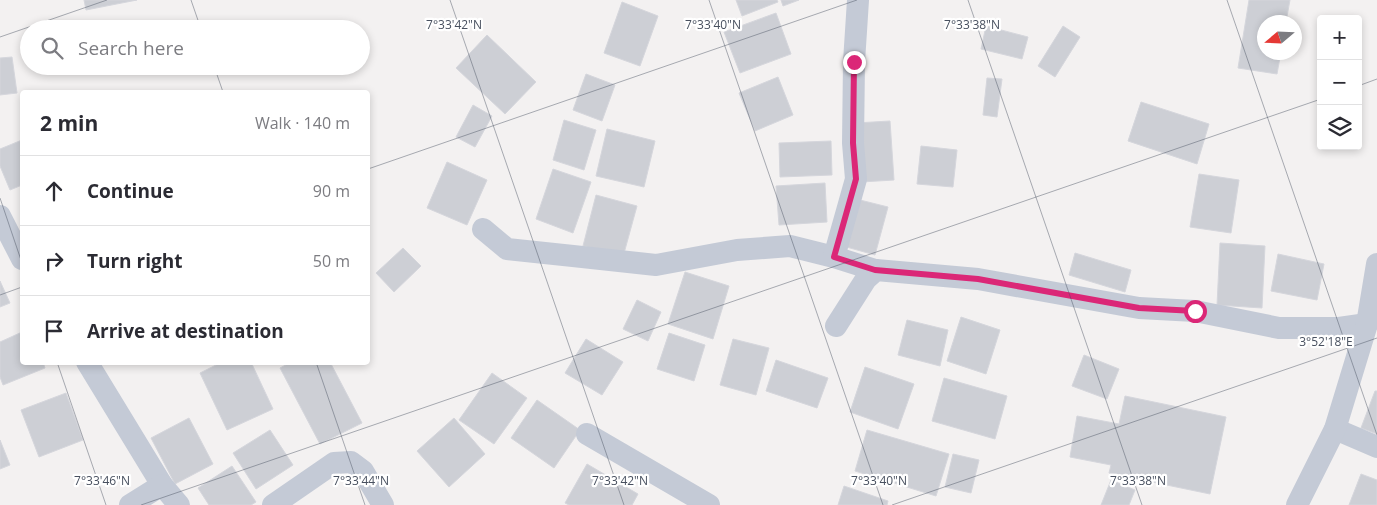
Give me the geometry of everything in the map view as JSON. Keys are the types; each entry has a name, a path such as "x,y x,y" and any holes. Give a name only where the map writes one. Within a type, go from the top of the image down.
{"street":[{"path":"834,257 856,179 853,143 854,71 858,0"},
{"path":"0,216 20,255"},
{"path":"483,229 507,249 656,264 736,250 790,246 875,270 978,279 1139,308 1195,311 1279,328 1339,328 1367,324"},
{"path":"1297,505 1335,429 1367,324 1377,264"},
{"path":"836,326 866,279 875,270"},
{"path":"89,365 162,485 180,505"},
{"path":"1335,429 1377,447"},
{"path":"587,434 709,505"},
{"path":"273,505 334,463 351,462 363,471 383,505"},
{"path":"130,505 162,485"}],"building":[{"path":"84,0 137,0 86,10"},
{"path":"736,0 777,0 778,2 742,16"},
{"path":"781,0 799,0 783,6"},
{"path":"1249,0 1290,0 1287,15 1257,15 1257,60 1280,60 1277,74 1238,68"},
{"path":"622,2 658,16 640,66 604,53"},
{"path":"776,13 791,54 740,73 724,32"},
{"path":"986,26 1028,37 1022,59 981,49"},
{"path":"1063,26 1080,37 1055,77 1038,66"},
{"path":"487,35 536,82 505,114 456,68"},
{"path":"12,57 17,93 0,95 0,58"},
{"path":"586,74 615,85 602,121 573,110"},
{"path":"778,77 793,115 755,131 739,93"},
{"path":"987,78 1002,79 997,117 983,115"},
{"path":"1141,102 1209,124 1197,164 1128,141"},
{"path":"473,105 492,116 475,147 456,137"},
{"path":"564,120 596,130 584,170 553,160"},
{"path":"890,121 894,180 861,182 856,123"},
{"path":"607,129 655,141 644,187 596,176"},
{"path":"20,141 20,186 10,190 0,166 0,149"},
{"path":"831,141 832,175 780,177 779,143"},
{"path":"921,146 957,150 953,187 917,184"},
{"path":"447,162 487,180 467,225 427,208"},
{"path":"553,169 591,182 573,233 536,219"},
{"path":"1199,174 1239,180 1231,233 1190,227"},
{"path":"825,183 827,222 779,225 776,186"},
{"path":"596,195 637,206 623,257 583,246"},
{"path":"856,199 888,207 875,255 843,246"},
{"path":"1220,243 1265,246 1262,308 1217,305"},
{"path":"403,248 421,266 394,292 376,273"},
{"path":"1075,253 1131,270 1125,292 1069,275"},
{"path":"1278,254 1324,264 1317,300 1271,291"},
{"path":"685,272 729,286 713,339 668,324"},
{"path":"0,281 10,303 0,307"},
{"path":"637,300 661,312 648,341 623,329"},
{"path":"961,317 1000,330 986,374 947,361"},
{"path":"907,320 948,330 940,366 898,355"},
{"path":"20,333 20,365 44,365 45,368 3,385 0,377 0,342"},
{"path":"669,333 705,345 694,381 657,369"},
{"path":"586,339 623,362 602,395 565,373"},
{"path":"733,339 769,348 756,395 720,385"},
{"path":"1084,355 1119,369 1107,399 1072,386"},
{"path":"776,360 828,378 817,408 766,391"},
{"path":"216,365 252,365 273,409 227,430 200,373"},
{"path":"286,365 332,365 362,423 320,444 280,368"},
{"path":"865,367 914,384 898,429 850,412"},
{"path":"492,373 527,398 494,444 459,420"},
{"path":"944,378 1007,396 995,439 932,421"},
{"path":"1375,391 1377,391 1377,434 1361,428"},
{"path":"66,393 83,440 39,457 21,410"},
{"path":"1125,396 1226,417 1210,494 1109,473 1111,465 1070,457 1077,416 1119,424"},
{"path":"537,400 580,430 554,468 511,438"},
{"path":"189,418 213,464 175,484 151,438"},
{"path":"454,418 485,454 449,487 417,451"},
{"path":"270,430 293,465 256,489 233,453"},
{"path":"867,430 949,454 936,496 855,471"},
{"path":"0,440 10,465 0,469"},
{"path":"953,454 979,460 971,493 945,487"},
{"path":"587,464 638,494 632,505 569,505 565,503"},
{"path":"232,466 256,502 251,505 209,505 198,488"},
{"path":"1361,474 1377,480 1377,505 1349,505"},
{"path":"1111,480 1135,490 1129,505 1101,505"},
{"path":"844,486 888,501 887,505 838,505"}],"route":[{"path":"854,62 853,143 856,179 834,257 875,270 978,279 1139,308 1195,311"}]}
